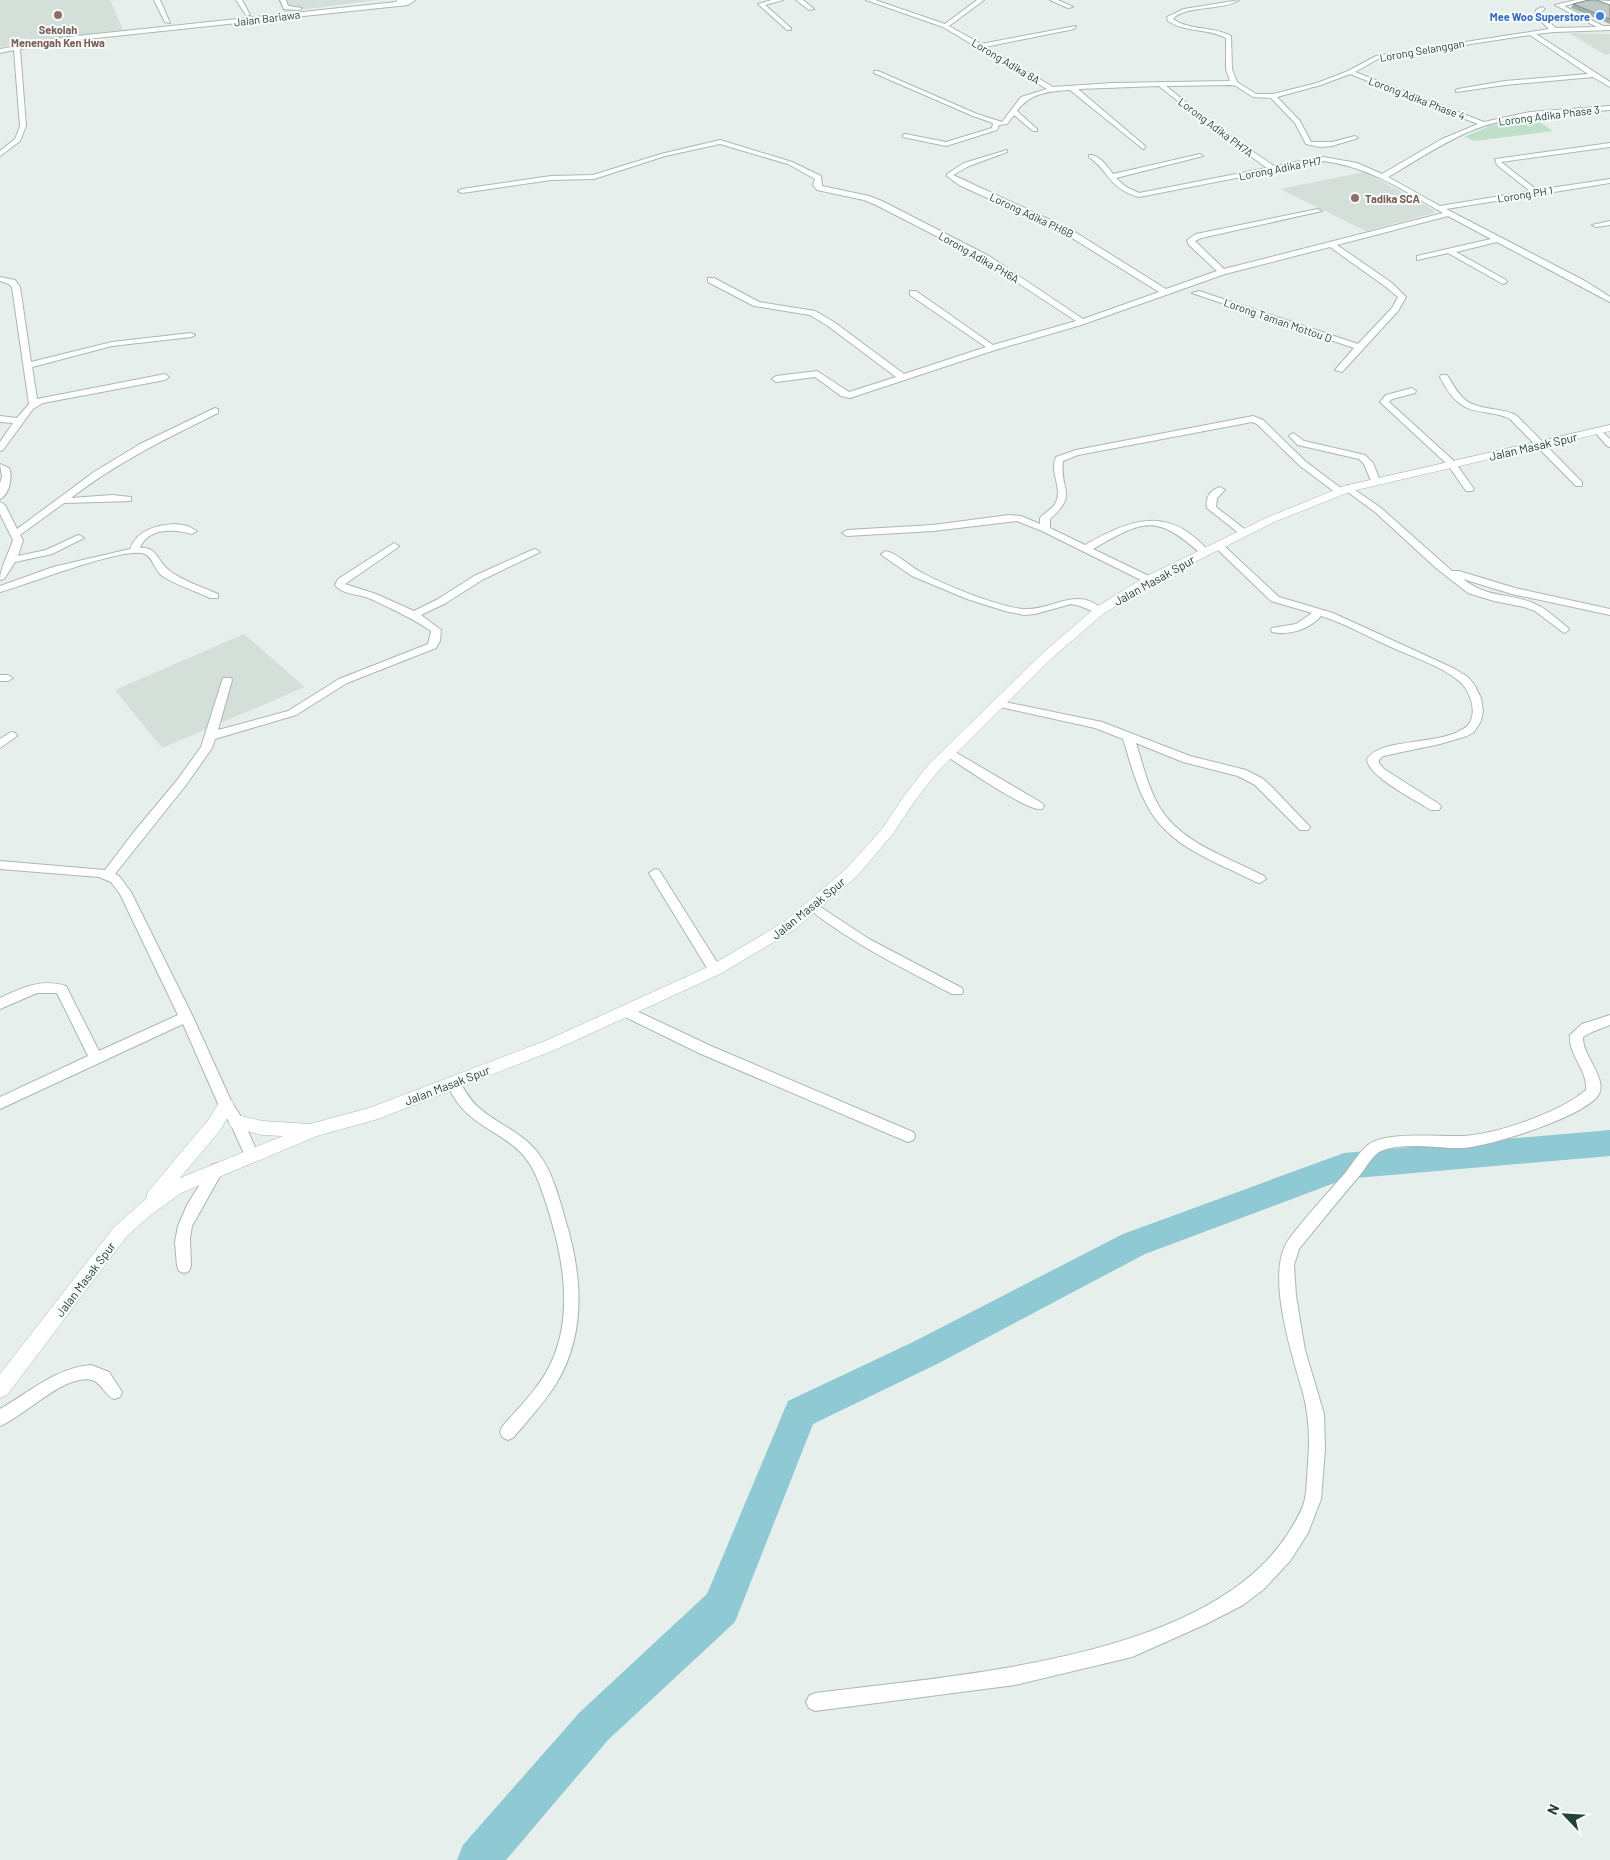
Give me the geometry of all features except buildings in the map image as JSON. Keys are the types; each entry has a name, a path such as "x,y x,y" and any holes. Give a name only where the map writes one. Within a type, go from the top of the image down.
{"street":[{"path":"156,0 170,27"},
{"path":"240,0 248,14"},
{"path":"283,0 284,6 289,8 366,0"},
{"path":"346,8 374,0"},
{"path":"411,1 422,0"},
{"path":"780,0 761,4 790,29"},
{"path":"799,0 811,9"},
{"name":"Lorong Adika 8A","path":"869,0 895,5 947,27 1052,89"},
{"path":"947,27 981,0"},
{"path":"1053,0 1070,7"},
{"path":"876,72 996,123 1004,124 1026,96 1052,89 1234,83 1229,70 1229,37 1219,32 1177,25 1170,20 1170,17 1185,11 1210,8 1236,0"},
{"path":"1585,0 1558,5 1607,28"},
{"path":"1594,0 1610,3"},
{"name":"Jalan Bariawa","path":"0,52 41,42 411,1"},
{"path":"1542,9 1538,11 1538,15 1554,30"},
{"name":"Jalan Bariawa","path":"0,52 170,27"},
{"path":"982,46 1074,27"},
{"name":"Lorong Selanggan","path":"1234,83 1255,96 1273,96 1320,84 1387,55 1554,30 1607,28"},
{"path":"1530,33 1610,85"},
{"path":"0,154 18,140 23,126 17,49"},
{"name":"Lorong Adika Phase 4","path":"1350,72 1484,124"},
{"path":"1458,91 1505,83 1593,75"},
{"name":"Lorong Adika PH7A","path":"1160,84 1211,125 1273,169"},
{"path":"1071,87 1143,147"},
{"path":"1273,96 1296,119 1304,131 1308,143 1318,146 1330,146 1355,138"},
{"name":"Lorong Adika Phase 3","path":"1382,178 1464,132 1484,124 1508,118 1610,108"},
{"path":"1013,112 1035,130"},
{"path":"905,136 946,144 980,132 995,129 996,123"},
{"name":"Lorong Adika PH6A","path":"462,191 551,178 594,178 709,142 736,145 800,167 818,178 817,185 820,188 872,200 986,258 1082,322"},
{"path":"1535,192 1498,164 1497,160 1610,145"},
{"path":"1330,146 1338,154 1338,159"},
{"name":"Lorong Adika PH6B","path":"1005,151 964,166 949,175 962,183 1067,231 1165,292"},
{"path":"1091,156 1110,177 1200,156"},
{"name":"Lorong Adika PH7","path":"1110,177 1130,193 1143,195 1323,159 1338,159 1382,178 1610,300"},
{"name":"Lorong PH 1","path":"1439,208 1610,181"},
{"path":"1222,272 1193,245 1191,240 1199,236 1318,211"},
{"path":"776,379 817,374 844,394 850,394 992,348 1082,322 1222,272 1449,214"},
{"path":"1596,225 1610,223"},
{"path":"1420,258 1498,239"},
{"path":"1331,244 1389,286 1402,298 1395,309 1339,370"},
{"path":"1449,251 1503,282"},
{"path":"0,279 12,282 16,287 33,404"},
{"path":"711,280 757,304 812,313 832,324 902,378"},
{"path":"913,293 992,348"},
{"name":"Lorong Taman Mottou D","path":"1196,293 1359,347"},
{"path":"27,366 112,344 191,335"},
{"path":"1444,376 1463,402 1470,406 1506,413 1579,484"},
{"path":"0,448 33,404 53,398 165,377"},
{"path":"1412,391 1389,397 1384,402 1451,464 1469,489"},
{"path":"16,534 97,474 143,446 214,411"},
{"path":"1045,529 1045,518 1060,504 1062,497 1058,462 1063,456 1249,418 1260,422 1302,463 1378,510 1439,566 1472,591 1494,598 1527,604 1540,609 1564,630"},
{"path":"0,419 19,421"},
{"path":"1604,429 1610,444"},
{"name":"Jalan Masak Spur","path":"0,1389 121,1231 146,1208 175,1188 314,1130 372,1114 551,1045 715,970 789,926 837,887 871,852 934,767 1048,655 1099,611 1149,580 1343,489 1604,429"},
{"path":"1293,436 1301,443 1362,457 1368,463 1374,481"},
{"path":"0,467 6,470 8,477 0,496"},
{"path":"1220,490 1210,502 1212,508 1244,534"},
{"path":"62,500 128,499"},
{"path":"0,505 18,540 12,560 0,577"},
{"path":"847,533 933,528 1018,518 1045,529 1149,580"},
{"path":"1085,549 1120,529 1153,521 1167,524 1179,531 1205,553"},
{"path":"134,550 143,537 164,528 184,527 192,531"},
{"path":"12,560 49,552 79,538"},
{"path":"211,736 292,713 343,681 432,646 435,641 436,630 414,615 372,596 344,588 340,585 342,581 394,546"},
{"path":"1219,546 1269,595 1283,602 1319,612 1353,625 1460,675 1474,692 1478,711 1477,720 1469,730 1454,736 1379,753 1373,759 1373,764 1380,772 1434,807"},
{"path":"0,589 56,569 134,550 149,552 165,573 214,596"},
{"path":"414,615 442,601 478,578 535,552"},
{"path":"886,554 916,574 972,597 1009,609 1024,612 1035,611 1071,601 1083,603 1099,611"},
{"path":"1439,566 1470,579 1610,612"},
{"path":"1276,630 1299,628 1309,623 1319,612"},
{"path":"108,875 137,836 182,782 206,748 227,680"},
{"path":"1000,704 1091,723 1187,759 1242,774 1259,782 1304,828"},
{"path":"0,744 11,736"},
{"path":"1128,737 1146,789 1159,816 1170,828 1189,842 1260,879"},
{"path":"950,753 998,784 1038,806"},
{"path":"0,865 74,869 108,875 120,884 186,1017 226,1106 237,1122 252,1156"},
{"path":"654,873 681,914 701,951 715,970"},
{"path":"813,906 834,923 874,948 957,991"},
{"path":"0,1004 37,987 61,989 96,1058"},
{"path":"626,1010 706,1050 908,1136"},
{"path":"0,1103 186,1017"},
{"path":"815,1702 1015,1676 1132,1648 1198,1619 1237,1599 1258,1583 1284,1555 1302,1527 1314,1499 1317,1449 1316,1414 1297,1350 1288,1296 1286,1264 1292,1246 1374,1148 1403,1141 1464,1142 1487,1138 1543,1121 1584,1100 1593,1092 1594,1082 1576,1045 1577,1035 1587,1028 1610,1020"},
{"path":"453,1083 467,1105 474,1112 508,1133 532,1156 546,1180 565,1241 569,1264 573,1295 569,1331 560,1360 549,1379 508,1432"},
{"path":"146,1208 215,1124 226,1106"},
{"path":"237,1122 262,1128 314,1130"},
{"path":"184,1266 185,1249 183,1240 186,1223 217,1169"},
{"path":"0,1418 11,1413 47,1388 72,1375 85,1371 102,1376 109,1381 114,1392"}],"shaded area":[{"name":"Sekolah Menengah Ken Hwa","path":"0,0 110,0 123,30 0,47"},
{"path":"278,0 377,0 284,12"},
{"path":"1569,33 1610,34 1610,54 1605,55"},
{"name":"Tadika SCA","path":"1365,172 1434,210 1434,213 1366,231 1280,189"},
{"path":"244,634 305,687 162,748 115,690"}],"green space":[{"path":"1533,118 1553,131 1475,141 1464,137 1490,126"}],"waterway":[{"path":"478,1860 594,1726 721,1608 800,1413 925,1353 1134,1244 1344,1166 1610,1143"}],"place":[{"name":"Sekolah Menengah Ken Hwa","path":"58,15"},
{"name":"Mee Woo Superstore","path":"1600,16"},
{"name":"Tadika SCA","path":"1355,198"}]}
